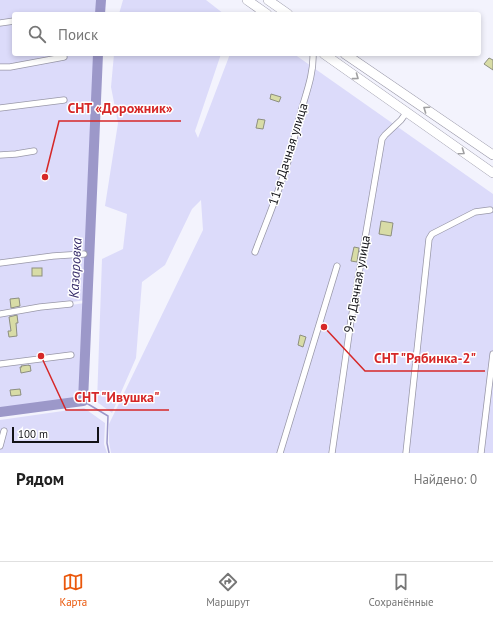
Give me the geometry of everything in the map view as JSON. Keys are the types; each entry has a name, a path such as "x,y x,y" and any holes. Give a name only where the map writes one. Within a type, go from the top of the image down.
{"highway":[{"path":"248,0 264,12"},
{"path":"268,0 285,12"},
{"path":"327,56 493,173"},
{"path":"349,56 493,156"}],"street":[{"path":"0,23 12,21"},
{"name":"11-я Дачная улица","path":"255,252 290,155 299,118 308,90 314,61 313,56"},
{"path":"0,67 10,67 64,57"},
{"path":"0,108 64,100"},
{"name":"9-я Дачная улица","path":"332,453 351,320 382,139 406,113"},
{"path":"0,155 34,151"},
{"path":"406,453 429,238 432,234 475,212 492,210"},
{"path":"0,263 53,256 84,254"},
{"path":"280,453 337,266"},
{"path":"0,314 40,307 70,304"},
{"path":"0,364 71,354"},
{"path":"481,453 493,354"},
{"path":"0,446 4,431"}],"shaded area":[{"path":"0,0 98,0 98,12 12,12 12,56 96,56 86,300 0,312"},
{"path":"123,0 206,0 221,12 120,12"},
{"path":"114,56 220,56 195,131 198,138 229,56 297,56 493,194 493,453 111,453 109,442 109,424 203,230 201,200 192,209 165,265 142,282 136,358 112,413 97,402 102,259 123,249 127,214 105,206 118,123 111,87"},
{"path":"85,303 81,397 0,408 0,315"},
{"path":"84,408 105,423 104,444 107,453 0,453 0,420"}],"building":[{"path":"489,58 493,60 493,70 484,64"},
{"path":"271,94 281,97 279,102 270,99"},
{"path":"258,119 265,120 263,129 256,128"},
{"path":"381,221 393,223 391,236 379,234"},
{"path":"354,247 359,248 357,262 351,261"},
{"path":"32,268 42,268 42,276 32,276"},
{"path":"19,298 20,306 11,308 10,299"},
{"path":"17,315 17,336 9,337 8,331 11,331 9,317"},
{"path":"300,335 306,337 303,347 298,345"},
{"path":"29,365 31,371 21,373 21,366"},
{"path":"20,389 21,395 11,396 10,390"}],"waterway":[{"name":"Казаровка","path":"100,12 101,0"},
{"name":"Казаровка","path":"0,412 83,401 98,56"},
{"path":"83,401 108,416 107,443 109,453"}],"place":[{"name":"СНТ «Дорожник»","path":"45,177"},
{"name":"СНТ \"Рябинка-2\"","path":"324,327"},
{"name":"СНТ \"Ивушка\"","path":"41,356"}]}
